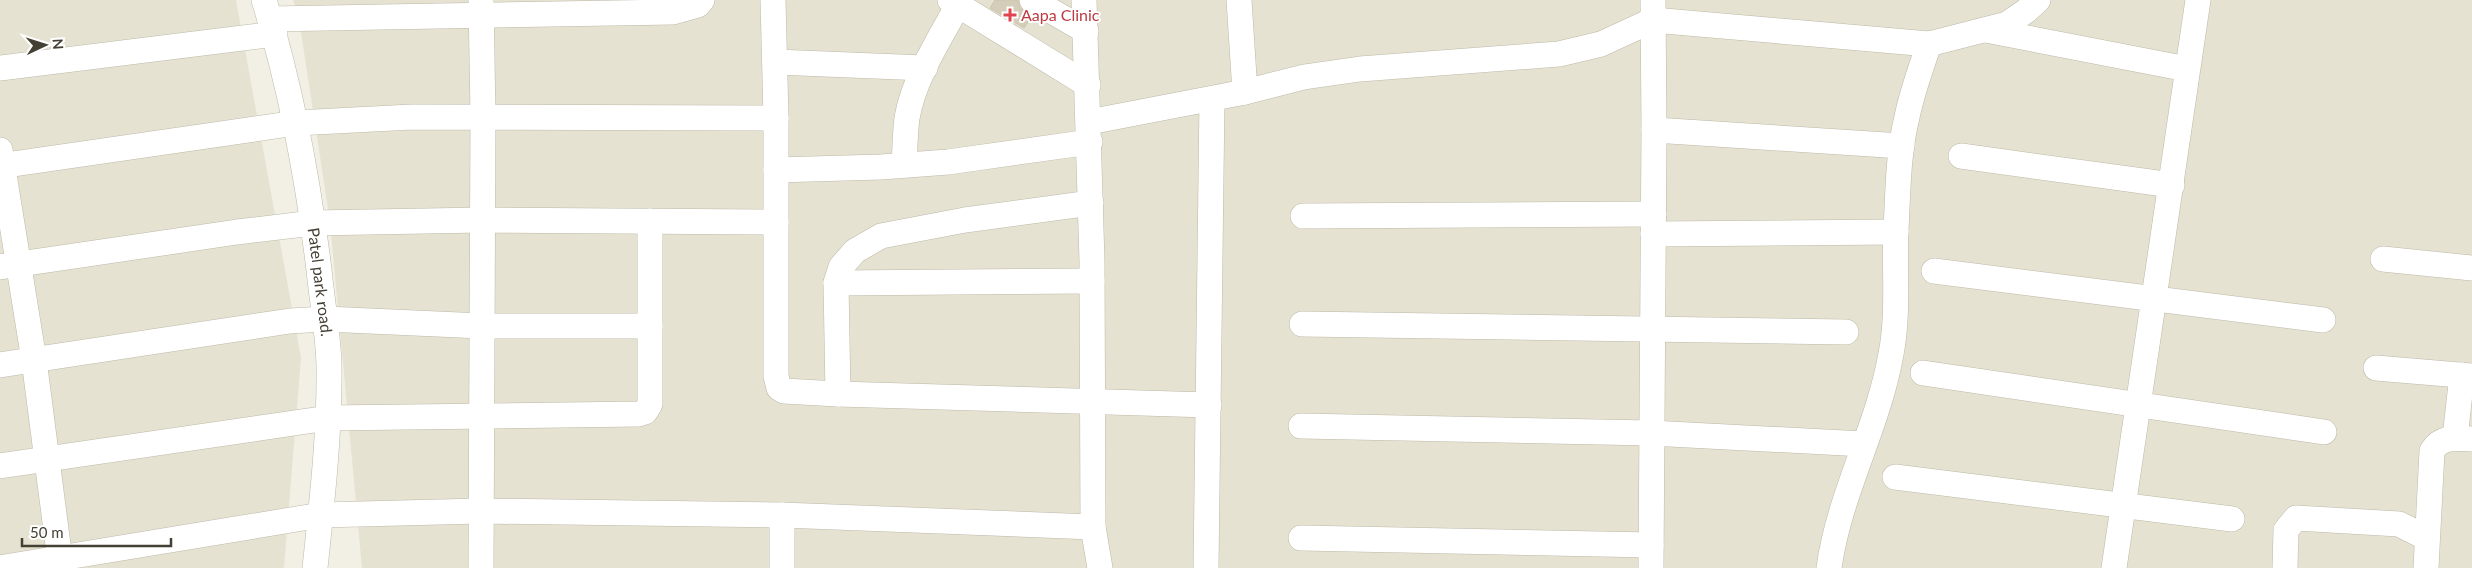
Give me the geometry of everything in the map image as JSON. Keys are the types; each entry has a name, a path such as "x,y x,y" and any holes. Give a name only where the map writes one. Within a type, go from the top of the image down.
{"street":[{"path":"0,68 270,18 482,7 672,12 698,5 702,0"},
{"path":"773,0 776,118 777,383 784,391 1091,403 1209,405"},
{"path":"1032,0 1086,31"},
{"path":"1084,0 1090,132 1093,527 1100,568"},
{"path":"1239,0 1246,92"},
{"path":"776,170 948,162 1090,132 1212,99 1304,77 1360,68 1559,54 1601,44 1653,10 1929,44 2007,24 2038,0"},
{"path":"2114,568 2140,403 2198,0"},
{"path":"904,165 907,118 925,68 954,2 1088,85"},
{"path":"480,568 482,7"},
{"path":"1301,538 1651,556 1653,10"},
{"name":"Patel park road.","path":"270,18 296,123 313,223 329,363 328,418 315,568"},
{"path":"1986,30 2187,69"},
{"path":"1829,568 1833,537 1884,390 1892,352 1896,307 1896,232 1902,146 1907,116 1929,44"},
{"path":"775,62 925,68"},
{"path":"1206,568 1212,99"},
{"path":"60,563 34,360 9,266 1,160 296,123 412,117 483,116 776,118"},
{"path":"1654,130 1902,146"},
{"path":"1961,156 2172,185"},
{"path":"838,394 836,283 841,267 855,251 881,236 966,220 1091,203"},
{"path":"1303,216 1896,232"},
{"path":"9,266 236,232 313,223 482,220 776,222"},
{"path":"0,466 328,418 482,418 630,415 645,412 650,404 650,221"},
{"path":"2383,259 2472,268"},
{"path":"1934,271 2323,320"},
{"path":"836,283 1092,281"},
{"path":"0,365 268,323 324,319 482,326 650,326"},
{"path":"1302,324 1846,332"},
{"path":"2376,368 2467,375 2464,438 2441,441 2432,451 2426,568"},
{"path":"1923,373 2140,403 2324,432"},
{"path":"1301,426 1650,433 1864,444"},
{"path":"1894,477 2232,519"},
{"path":"0,568 60,563 321,515 480,511 782,515 1093,527"},
{"path":"782,515 782,568"},
{"path":"2285,568 2286,530 2296,518 2399,524 2427,538"}],"shaded area":[{"path":"0,0 236,0 301,358 284,568 0,568"},
{"path":"293,0 2472,0 2472,568 362,568 330,222 298,13"}],"building":[{"path":"995,0 1018,0 1020,8 1032,16 1024,28 990,8"}],"place":[{"name":"Aapa Clinic","path":"1010,15"}]}
